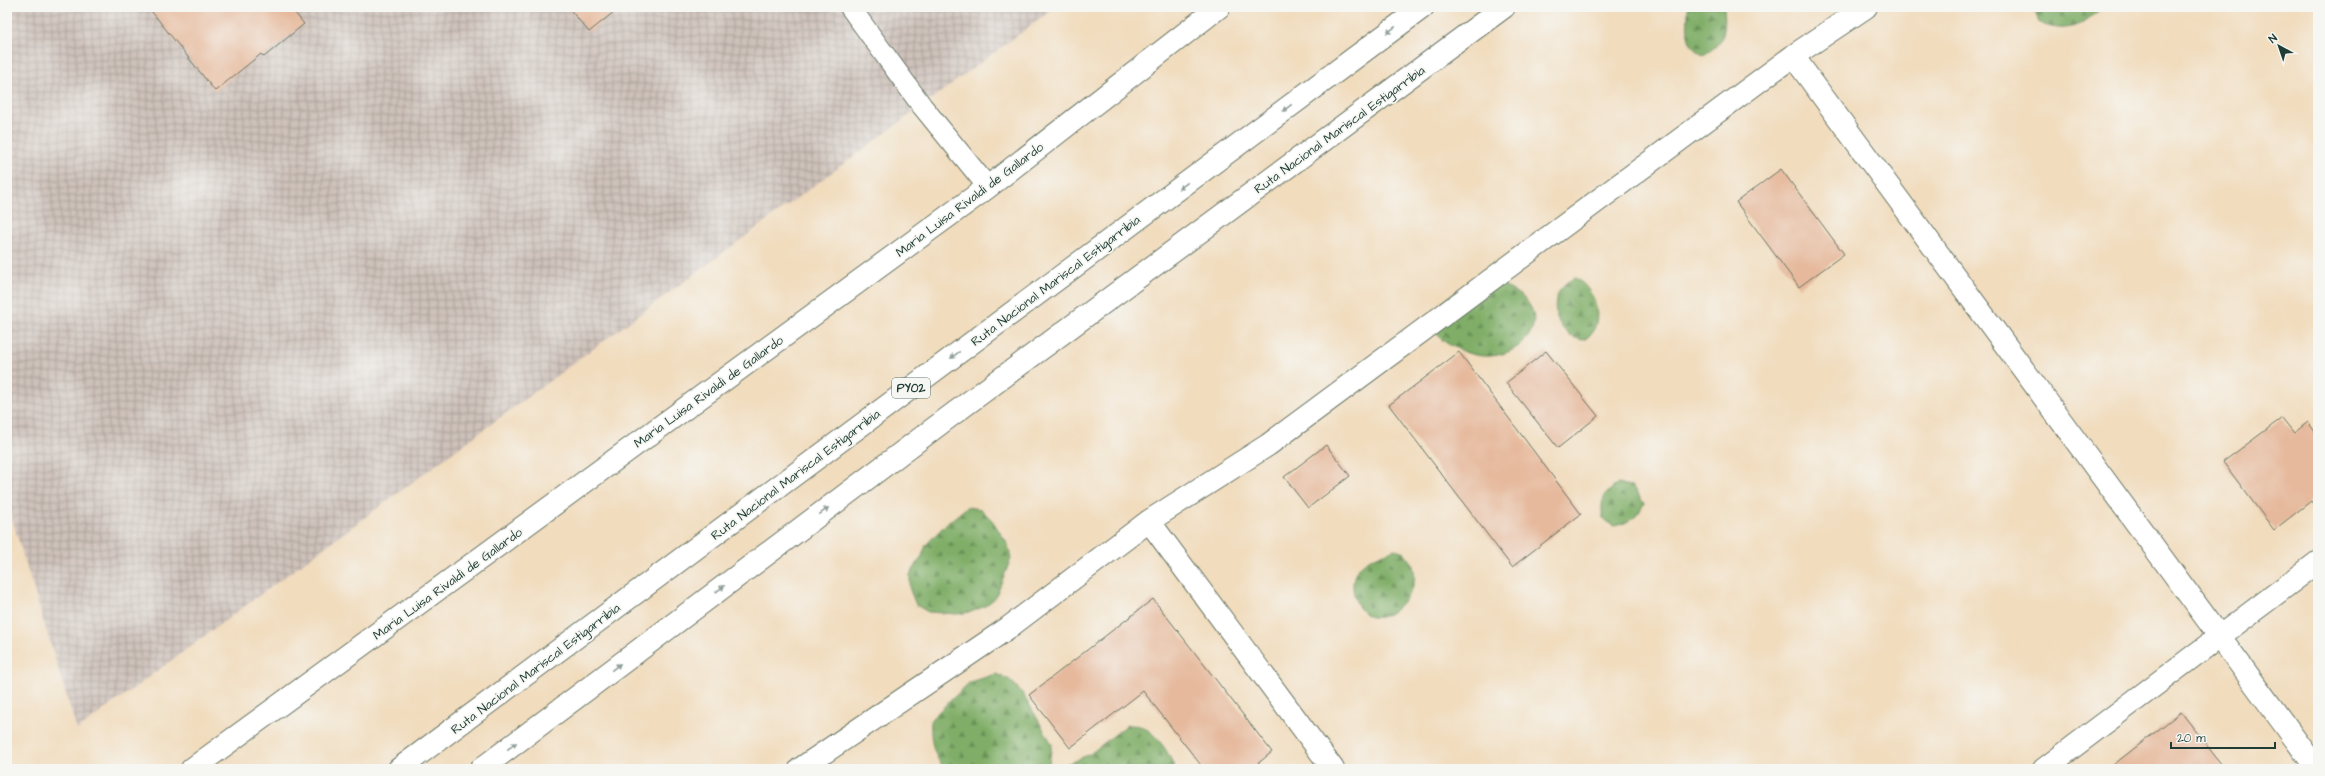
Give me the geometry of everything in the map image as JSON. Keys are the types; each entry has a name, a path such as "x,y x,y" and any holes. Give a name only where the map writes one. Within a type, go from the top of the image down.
{"main road":[{"name":"Maria Luisa Rivaldi de Gallardo","path":"192,769 988,187 1219,7"},
{"name":"Ruta Nacional Mariscal Estigarribia","path":"399,769 1422,7"},
{"name":"Ruta Nacional Mariscal Estigarribia","path":"481,769 949,417 1504,7"},
{"path":"800,769 1008,628 1149,521 1268,445 1793,56 1866,7"},
{"path":"1793,56 2317,769"},
{"path":"1149,521 1333,769"},
{"path":"2044,769 2218,636 2318,562"}],"lane":[{"path":"850,7 922,106 988,187"}],"shaded area":[{"path":"7,7 1056,7 77,730 7,503"}],"green space":[{"path":"1688,7 1724,7 1725,23 1720,41 1710,51 1703,55 1692,46 1689,41 1687,28"},
{"path":"2034,7 2101,7 2080,24 2073,27 2057,28 2039,23"},
{"path":"1575,278 1588,290 1593,298 1596,308 1597,317 1595,326 1591,334 1584,340 1573,337 1565,331 1559,322 1556,312 1556,302 1559,292 1565,284"},
{"path":"1496,284 1519,295 1531,308 1534,323 1528,337 1515,349 1497,355 1477,355 1454,347 1440,338 1435,323 1441,304 1456,293 1466,289"},
{"path":"1618,484 1632,486 1644,503 1633,519 1615,526 1603,519 1602,503 1609,491"},
{"path":"967,507 981,509 992,520 1008,545 1011,559 995,598 985,606 971,612 957,614 928,612 916,605 910,590 910,575 922,556 926,545 944,526"},
{"path":"1395,549 1402,551 1412,562 1415,577 1413,586 1402,603 1385,616 1372,617 1366,615 1357,604 1354,597 1353,582 1355,575 1358,569 1366,562"},
{"path":"996,674 1010,680 1023,694 1052,744 1049,764 1042,769 945,769 937,758 933,746 931,719 970,682"},
{"path":"1127,725 1141,726 1154,735 1167,751 1175,769 1055,769 1090,754"}],"building":[{"path":"148,7 290,7 304,24 264,57 261,54 215,91"},
{"path":"568,7 620,7 589,32"},
{"path":"1781,169 1844,254 1799,287 1736,202"},
{"path":"1546,351 1598,416 1558,448 1506,383"},
{"path":"1459,352 1581,514 1512,567 1389,405"},
{"path":"2282,418 2294,433 2308,422 2318,436 2318,510 2311,501 2274,530 2223,462"},
{"path":"1326,445 1350,476 1308,508 1284,477"},
{"path":"1153,599 1272,752 1251,769 1204,769 1143,691 1070,748 1029,695"},
{"path":"2181,712 2225,769 2108,769"}]}
